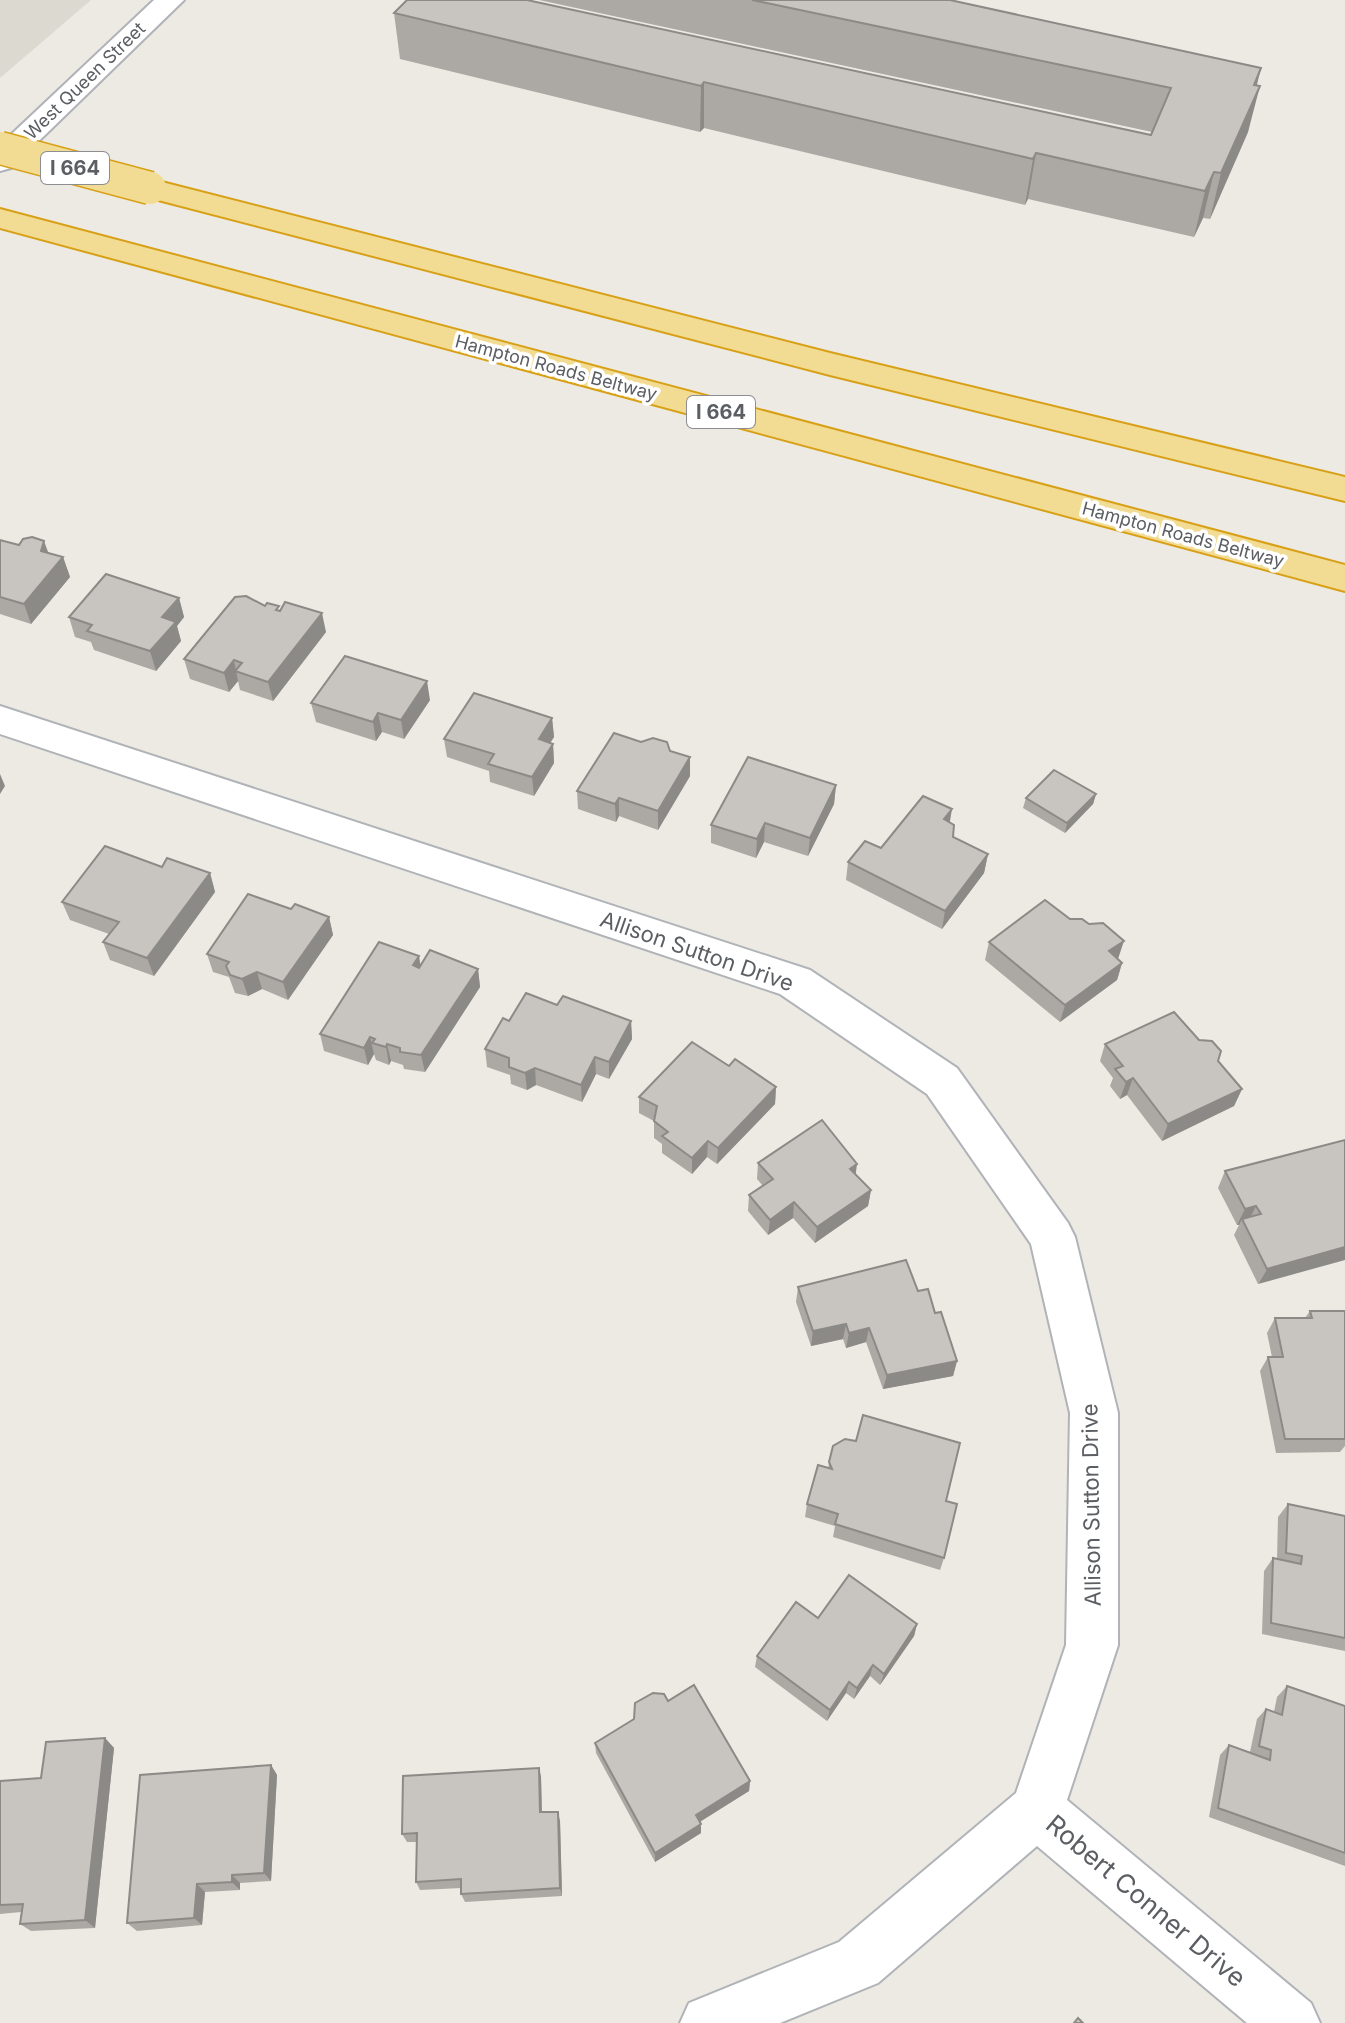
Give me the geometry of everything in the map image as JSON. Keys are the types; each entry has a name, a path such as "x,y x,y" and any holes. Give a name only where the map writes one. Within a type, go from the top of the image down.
{"highway":[{"name":"I 664","path":"0,148 830,364 1345,489"},
{"name":"Hampton Roads Beltway","path":"0,218 1345,578"}],"main road":[{"name":"West Queen Street","path":"0,162 170,0"}],"street":[{"name":"Allison Sutton Drive","path":"0,720 795,982 942,1081 1052,1237 1094,1413 1092,1645 1037,1810"},
{"path":"709,2023 858,1963 1037,1810"},
{"name":"Robert Conner Drive","path":"1037,1810 1291,2023"}],"shaded area":[{"path":"0,0 91,0 0,78"}],"building":[{"path":"407,0 527,0 1151,135 1171,88 752,0 950,0 1261,68 1254,85 1260,86 1221,173 1214,172 1205,191 1036,153 1033,159 704,82 701,86 394,13"},
{"path":"32,537 44,541 41,551 63,557 24,604 0,597 0,540 19,545 23,539"},
{"path":"106,574 179,598 162,617 176,622 150,651 87,631 92,625 69,617"},
{"path":"246,596 265,606 267,603 279,606 276,610 280,611 285,602 322,613 268,682 235,671 242,663 234,660 224,673 184,659 235,597"},
{"path":"345,656 427,681 401,720 378,713 373,722 311,703"},
{"path":"474,693 552,718 539,739 553,744 532,777 488,764 494,754 444,739"},
{"path":"614,733 641,742 653,738 667,742 670,751 690,757 658,811 619,798 615,804 577,791"},
{"path":"748,757 836,785 810,838 765,823 757,839 711,825"},
{"path":"1054,770 1096,794 1067,823 1026,798"},
{"path":"923,796 952,809 944,819 954,825 953,837 988,854 945,911 848,862 865,841 881,848"},
{"path":"105,846 162,867 167,858 210,873 147,958 103,942 119,922 62,902"},
{"path":"248,894 291,909 295,904 329,917 283,982 257,972 242,979 230,975 226,966 229,962 207,954"},
{"path":"1045,900 1070,919 1082,919 1089,924 1103,923 1124,941 1109,951 1122,963 1065,1005 989,942"},
{"path":"379,942 419,956 413,965 419,968 430,950 478,969 421,1055 400,1052 400,1048 387,1044 386,1047 372,1043 375,1039 370,1037 364,1048 320,1034"},
{"path":"526,993 557,1005 563,996 631,1021 609,1062 595,1057 581,1085 535,1068 525,1073 509,1067 509,1058 485,1049 503,1018 509,1021"},
{"path":"1174,1012 1199,1040 1212,1041 1221,1051 1218,1061 1242,1089 1168,1124 1133,1078 1126,1082 1115,1069 1123,1066 1105,1044"},
{"path":"692,1042 729,1066 735,1059 776,1087 718,1148 708,1141 692,1158 662,1136 668,1132 654,1121 657,1106 639,1097"},
{"path":"822,1120 857,1164 850,1169 871,1190 817,1227 794,1202 770,1220 749,1195 773,1179 758,1163"},
{"path":"1345,1140 1345,1247 1267,1269 1242,1219 1261,1214 1256,1206 1245,1209 1225,1171"},
{"path":"906,1260 918,1291 928,1289 935,1313 941,1312 957,1361 887,1375 869,1328 849,1333 846,1324 813,1331 798,1287"},
{"path":"1310,1311 1345,1311 1345,1439 1285,1439 1268,1357 1283,1357 1275,1318 1312,1318"},
{"path":"863,1415 960,1443 946,1501 957,1504 944,1558 835,1524 838,1514 807,1504 818,1465 832,1469 829,1462 833,1446 845,1439 856,1441"},
{"path":"1288,1504 1345,1516 1345,1638 1271,1623 1273,1558 1301,1564 1302,1556 1286,1553"},
{"path":"849,1575 917,1624 884,1674 873,1665 857,1688 849,1682 830,1710 757,1656 796,1602 818,1618"},
{"path":"694,1685 750,1781 696,1815 701,1824 655,1853 595,1743 634,1719 635,1703 653,1693 664,1694 668,1701"},
{"path":"1287,1686 1345,1706 1345,1853 1218,1808 1229,1745 1270,1760 1271,1750 1259,1746 1266,1709 1282,1715"},
{"path":"105,1738 85,1920 20,1924 23,1904 0,1905 0,1781 41,1778 46,1742"},
{"path":"271,1765 264,1873 232,1875 232,1882 197,1884 194,1918 127,1923 140,1775"},
{"path":"539,1768 540,1812 558,1812 560,1888 461,1894 461,1879 416,1882 417,1833 402,1834 403,1776"}]}
